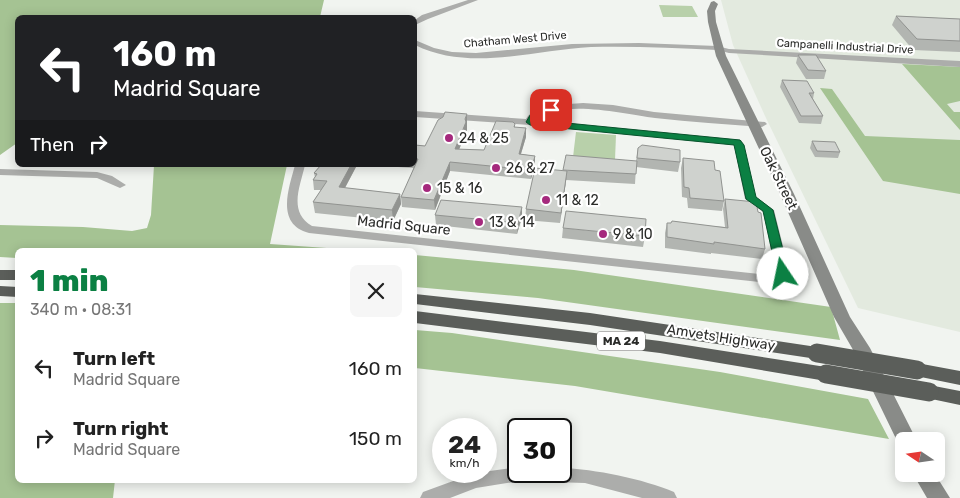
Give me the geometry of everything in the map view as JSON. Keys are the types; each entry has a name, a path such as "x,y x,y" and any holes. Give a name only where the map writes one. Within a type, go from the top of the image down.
{"highway":[{"path":"0,275 15,276"},
{"path":"0,291 15,292"},
{"name":"Amvets Highway","path":"417,300 590,318 817,352 960,378"},
{"name":"Amvets Highway","path":"417,317 624,342 826,374 960,398"}],"main road":[{"name":"Oak Street","path":"714,2 722,52 756,121 798,195 854,319 861,348 903,432"},
{"path":"929,482 938,498"}],"street":[{"path":"417,22 425,17 475,0"},
{"name":"Chatham West Drive","path":"417,43 434,51 460,55 505,53 570,46 620,45 722,52"},
{"name":"Campanelli Industrial Drive","path":"722,52 960,64"},
{"path":"530,122 535,114 551,110 569,111 596,107 654,115 756,121"},
{"name":"Madrid Square","path":"300,167 291,205 292,216 309,229 769,279 777,279 783,274 768,210 751,199 737,142 530,122 417,114"},
{"path":"0,172 97,175 108,178 120,185"},
{"path":"429,498 474,481 520,474 586,476 668,498"}],"shaded area":[{"path":"721,0 960,0 960,332 858,308 765,116 733,45"}],"green space":[{"path":"0,0 324,0 320,15 15,15 15,144 0,155"},
{"path":"659,5 692,6 698,17 663,17"},
{"path":"902,64 960,67 960,101 947,104 954,112 960,112 960,130"},
{"path":"820,88 832,89 865,136 960,140 960,194 883,181"},
{"path":"576,132 616,135 615,160 573,157"},
{"path":"154,167 287,167 270,244 327,248 15,248 15,258 0,257 0,225 83,227 132,231 147,228 151,215"},
{"path":"417,255 574,270 831,307 840,340 538,298 417,287"},
{"path":"0,303 15,303 15,483 115,483 113,498 0,498"},
{"path":"417,330 452,333 720,372 868,399 889,439 575,386 417,368"}],"building":[{"path":"896,16 960,19 960,41 917,39"},
{"path":"798,55 816,55 826,71 808,70"},
{"path":"782,80 807,81 814,93 809,93 823,116 801,116"},
{"path":"445,112 467,114 466,122 455,149 484,150 496,121 513,122 515,124 514,127 526,128 519,154 535,156 531,170 450,162 434,200 401,197 414,167 417,167 417,145 425,146 438,120 443,117"},
{"path":"812,141 835,142 840,152 817,151"},
{"path":"642,145 680,150 680,162 637,158 638,148"},
{"path":"566,155 637,161 636,174 563,170"},
{"path":"683,158 714,161 715,170 720,171 724,201 690,198 689,188 684,187"},
{"path":"319,167 350,167 339,187 400,194 392,210 313,202 327,181 313,180 317,174 314,173"},
{"name":"11 & 12","path":"535,168 567,171 561,213 526,209"},
{"path":"725,199 756,202 758,212 761,213 765,249 667,237 667,223 672,221 728,228"},
{"path":"441,200 522,207 518,223 435,215"},
{"path":"566,211 646,219 645,236 563,228"}],"place":[{"name":"24 & 25","path":"449,138"},
{"name":"26 & 27","path":"496,168"},
{"name":"15 & 16","path":"427,188"},
{"name":"11 & 12","path":"546,200"},
{"name":"13 & 14","path":"479,222"},
{"name":"9 & 10","path":"603,234"}],"route":[{"path":"551,110 535,114 530,122 737,142 751,199 768,210 783,274"}]}
